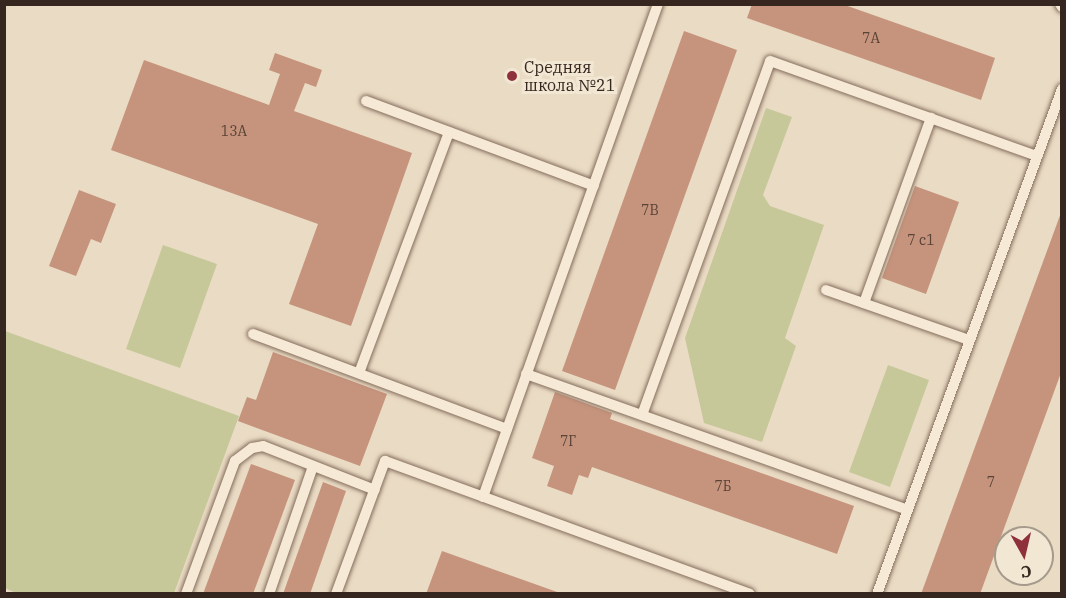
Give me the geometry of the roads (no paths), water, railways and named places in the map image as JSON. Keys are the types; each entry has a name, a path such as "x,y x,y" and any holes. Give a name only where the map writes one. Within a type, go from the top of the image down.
{"lane":[{"path":"483,496 658,4"},
{"path":"642,414 770,61 1037,156"},
{"path":"876,594 1062,89"},
{"path":"366,100 594,186"},
{"path":"864,303 931,118"},
{"path":"359,373 449,132"},
{"path":"826,290 969,340"},
{"path":"253,334 507,429"},
{"path":"526,374 907,510"},
{"path":"186,594 241,454 263,446 375,490"},
{"path":"336,594 385,461 750,594"},
{"path":"269,594 313,466"}],"place":[{"name":"Средняя школа №21","path":"512,76"}]}
